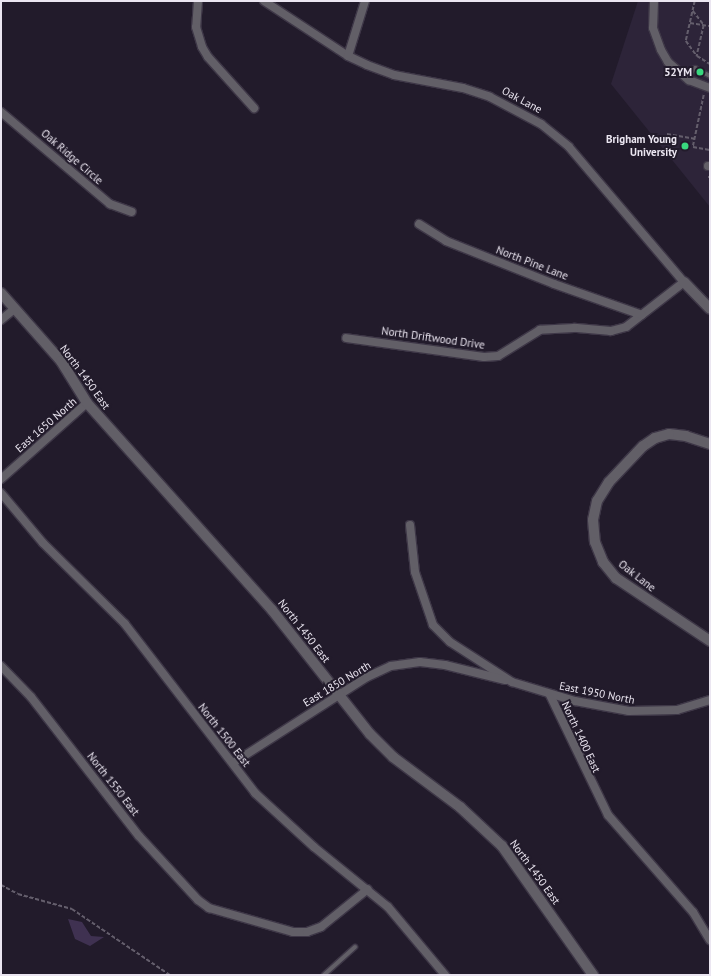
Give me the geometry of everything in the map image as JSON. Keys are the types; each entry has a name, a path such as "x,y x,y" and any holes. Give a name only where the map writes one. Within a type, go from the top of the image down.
{"street":[{"path":"198,1 196,27 202,47 208,57 254,108"},
{"name":"Oak Lane","path":"264,1 348,56 394,75 463,88 490,97 541,124 569,147 684,282 710,309"},
{"path":"348,56 365,1"},
{"path":"654,1 652,14 656,39 668,62 687,79 708,88"},
{"name":"Oak Ridge Circle","path":"1,112 110,204 132,212"},
{"name":"North Pine Lane","path":"419,224 446,241 554,284 642,315"},
{"name":"North Driftwood Drive","path":"346,338 484,357 498,356 508,352 540,330 574,328 611,331 626,327 684,282"},
{"name":"North 1450 East","path":"1,293 61,361 87,403 272,610 370,734 393,756 460,807 502,846 593,975"},
{"path":"1,320 14,309"},
{"name":"East 1650 North","path":"1,479 87,403"},
{"name":"Oak Lane","path":"710,444 686,436 669,434 655,438 643,446 609,482 597,501 593,520 595,542 603,562 616,578 710,641"},
{"name":"North 1500 East","path":"1,493 43,543 125,624 261,798 314,847 368,889 393,912 445,975"},
{"name":"North 1400 East","path":"410,526 415,572 433,625 450,642 512,682 550,695 608,815 693,912 710,940"},
{"name":"East 1850 North","path":"233,763 367,677 391,666 420,662 445,665 512,682"},
{"name":"North 1550 East","path":"1,666 31,697 139,836 198,900 213,909 293,932 307,932 320,927 368,889"},
{"name":"East 1950 North","path":"550,695 629,711 647,712 677,710 710,700"}],"lane":[{"path":"687,79 695,68 710,76"},
{"path":"324,975 355,947"}],"path":[{"path":"695,1 686,42 697,56 710,64"},
{"path":"693,10 704,25 697,56"},
{"path":"690,23 710,26"},
{"path":"708,88 693,147 710,150"},
{"path":"667,134 695,139"},
{"path":"1,885 18,894 72,909 170,975"}],"shaded area":[{"name":"Brigham Young University","path":"638,1 710,1 710,207 611,84"},
{"path":"68,919 82,922 91,936 104,937 90,946 75,939"}],"place":[{"name":"52YM","path":"700,72"},
{"name":"Brigham Young University","path":"685,146"}]}
